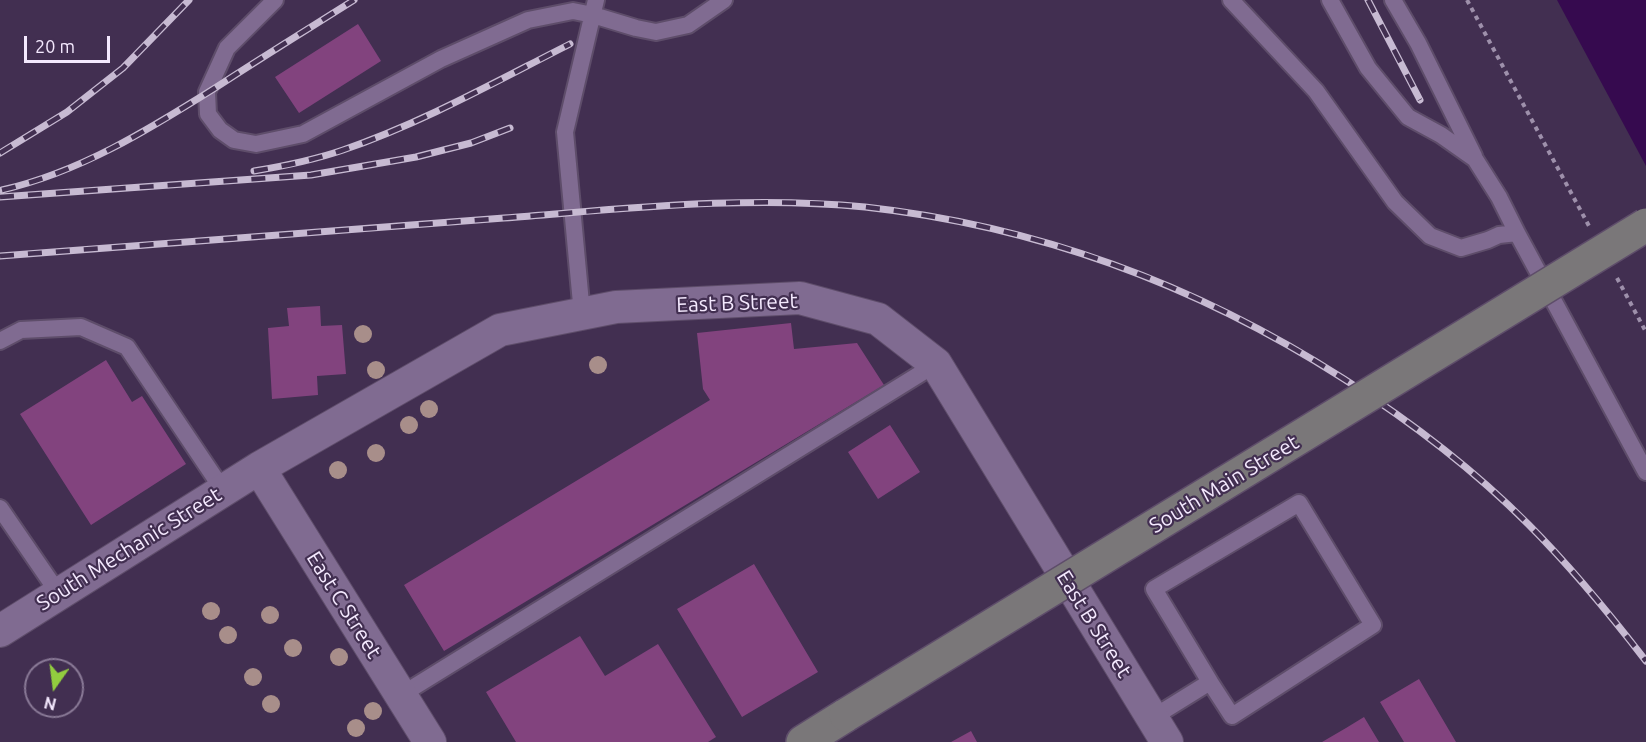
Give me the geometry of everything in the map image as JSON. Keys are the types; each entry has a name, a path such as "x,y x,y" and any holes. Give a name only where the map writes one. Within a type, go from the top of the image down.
{"street":[{"name":"South Main Street","path":"803,742 1646,225"},
{"name":"East B Street","path":"259,468 500,330 616,307 800,298 878,319 936,364 1160,730"},
{"name":"South Mechanic Street","path":"0,631 259,468"},
{"name":"East C Street","path":"259,468 430,742"}],"lane":[{"path":"275,0 226,48 207,92 208,114 220,130 234,140 256,144 303,134 441,59 528,20 595,7 636,28 656,32 688,25 724,0"},
{"path":"1231,0 1316,91 1395,202 1430,236 1461,248 1499,235 1516,233"},
{"path":"1330,0 1368,68 1408,117 1441,135 1475,159"},
{"path":"1393,0 1418,43 1475,159 1499,197 1516,233 1646,472"},
{"path":"582,314 565,132 595,7"},
{"path":"0,341 21,330 81,327 127,347 223,490"},
{"path":"401,695 936,364"},
{"path":"1299,503 1373,625 1232,716 1210,682 1154,589 1299,503"},
{"path":"0,508 59,594"},
{"path":"1160,730 1210,682"}],"path":[{"path":"1467,0 1590,228"},
{"path":"1612,269 1646,332"}],"shaded area":[{"path":"1557,0 1646,0 1646,166"}],"building":[{"path":"358,24 381,61 299,113 275,77"},
{"path":"320,306 321,326 342,325 346,374 317,376 318,395 272,399 268,328 289,326 287,308"},
{"path":"791,323 794,349 857,343 884,385 444,651 404,585 710,400 703,389 697,333"},
{"path":"106,360 132,402 142,396 186,464 91,525 20,414"},
{"path":"890,425 920,472 878,499 848,452"},
{"path":"754,564 818,672 742,717 677,609"},
{"path":"580,636 605,676 658,644 716,737 708,742 516,742 486,692"},
{"path":"1419,679 1456,742 1404,742 1380,702"},
{"path":"1364,717 1379,742 1322,742 1346,728"},
{"path":"971,731 977,742 951,742"}],"railway":[{"path":"0,153 67,112 123,68 189,0"},
{"path":"2,190 31,182 86,161 139,134 354,0"},
{"path":"1368,0 1420,100"},
{"path":"254,171 321,157 372,139 458,101 570,44"},
{"path":"0,197 311,175 416,157 471,143 510,128"},
{"path":"0,256 639,207 730,203 775,202 865,207 930,216 993,229 1054,245 1174,288 1288,345 1369,395 1440,447 1507,504 1544,540 1604,608 1646,661"}]}
